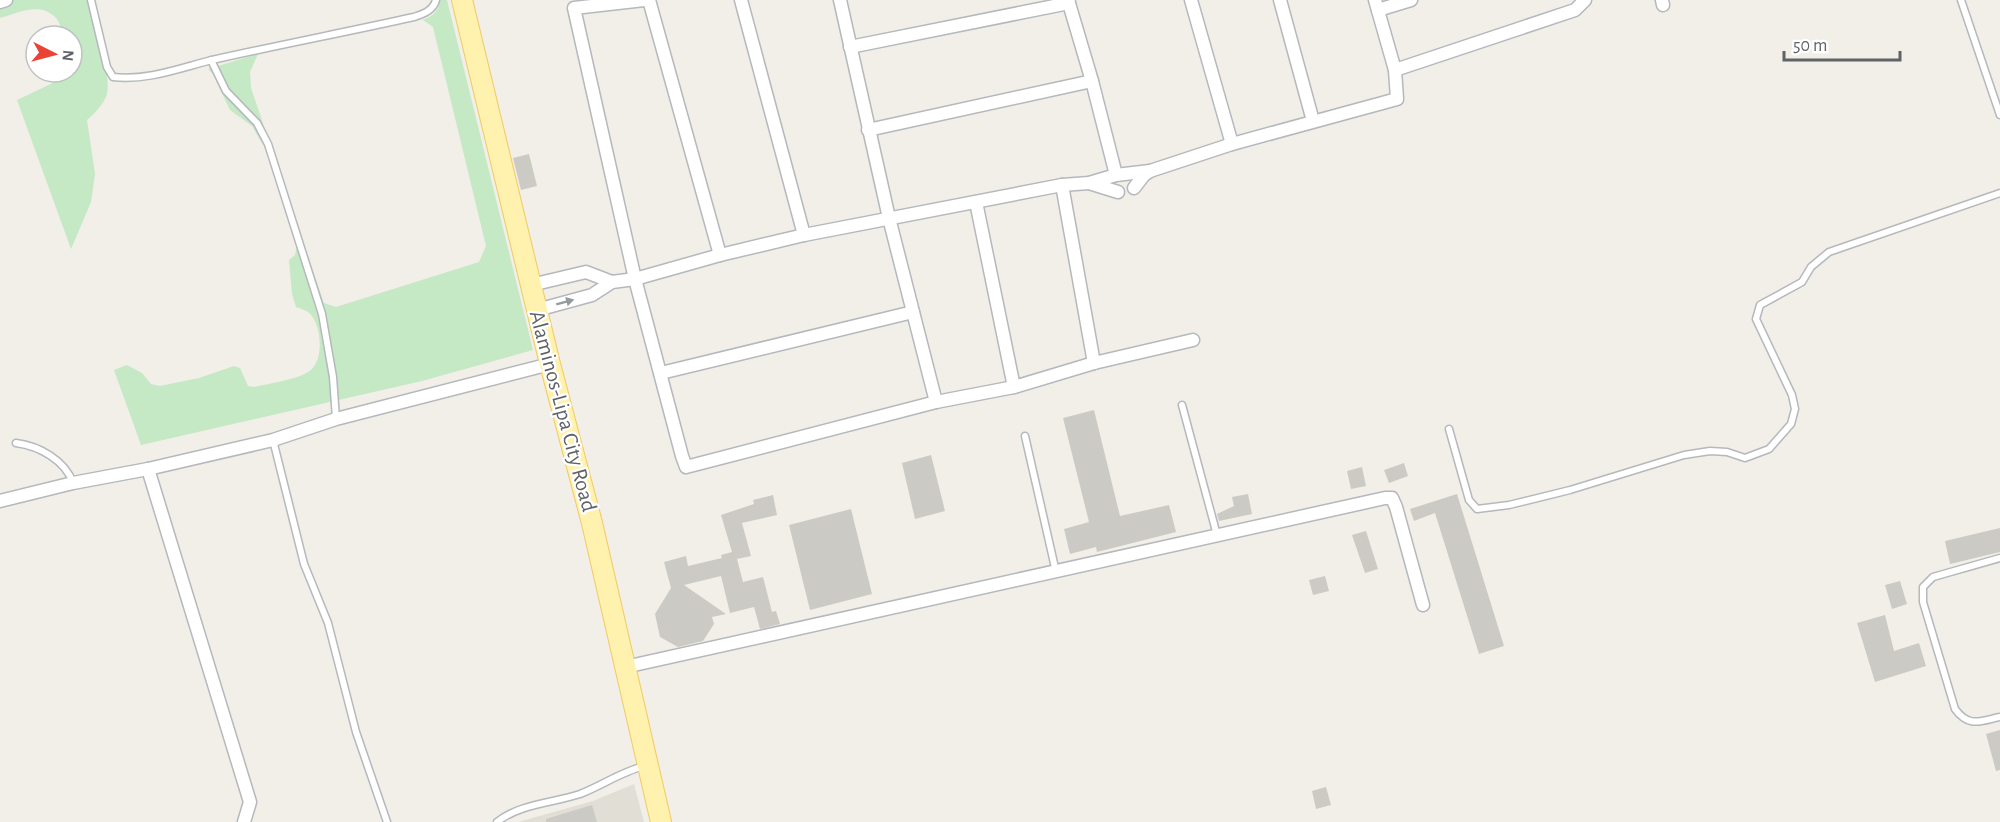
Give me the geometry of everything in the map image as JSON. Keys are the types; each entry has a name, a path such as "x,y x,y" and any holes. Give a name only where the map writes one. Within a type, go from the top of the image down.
{"main road":[{"name":"Alaminos-Lipa City Road","path":"462,0 550,364 592,523 661,822"}],"street":[{"path":"0,2 6,0"},
{"path":"644,0 574,8 635,279 686,467 936,402 1014,387 1094,363 1193,340"},
{"path":"649,0 720,255"},
{"path":"741,0 804,235"},
{"path":"840,0 889,218 936,402"},
{"path":"1191,0 1232,144"},
{"path":"1281,0 1313,121"},
{"path":"537,310 592,295 612,282 635,279 720,255 804,235 1062,185 1089,183 1116,175 1150,171 1232,144 1397,99 1395,70 1376,5 1411,0"},
{"path":"1395,70 1575,10 1585,0"},
{"path":"850,47 1068,2 1092,81 1116,175"},
{"path":"868,130 1092,81"},
{"path":"1134,188 1150,171"},
{"path":"1089,183 1118,192"},
{"path":"1062,185 1094,363"},
{"path":"976,202 1014,387"},
{"path":"531,285 586,272 612,282"},
{"path":"661,373 913,312"},
{"path":"0,501 273,440 336,419 550,364"},
{"path":"148,469 250,802 244,822"},
{"path":"625,667 1385,498 1392,498 1423,605"}],"lane":[{"path":"91,0 107,67 113,77 124,78 152,75 211,60 414,17 426,13 435,5 436,0"},
{"path":"1961,0 2000,116"},
{"path":"211,60 226,91 257,123 268,144 322,314 333,377 336,419"},
{"path":"1449,429 1469,500 1477,509 1497,507 1570,490 1684,455 1710,451 1727,452 1745,458 1769,449 1791,424 1795,409 1792,395 1756,319 1760,305 1802,282 1811,267 1829,252 2000,193"},
{"path":"1182,405 1217,536"},
{"path":"1025,436 1056,573"},
{"path":"273,440 304,564 328,623 356,732 387,822"},
{"path":"16,443 32,445 49,454 70,473 73,483"},
{"path":"2000,558 1933,577 1923,587 1923,602 1955,709 1962,719 1974,723 2000,717"},
{"path":"497,822 509,813 577,795 628,771 647,765"}],"shaded area":[{"path":"634,784 644,822 518,822 593,801"}],"green space":[{"path":"0,0 88,0 105,61 108,85 104,101 87,120 95,174 91,202 71,249 17,100 51,84 84,84 84,24 59,24 50,13 36,9 0,18"},
{"path":"440,0 447,0 533,350 422,381 141,445 114,370 127,365 142,373 151,384 160,386 199,378 234,366 240,368 248,386 254,387 303,375 313,368 319,354 318,329 315,322 309,313 296,307 292,294 289,260 295,255 297,246 269,155 252,126 230,110 213,74 208,69 258,54 250,72 251,88 324,303 336,307 479,262 486,246 433,27 423,20 435,13"}],"building":[{"path":"529,154 537,186 521,190 513,158"},
{"path":"1094,410 1120,516 1169,505 1176,532 1097,552 1096,547 1070,554 1064,529 1089,522 1063,418"},
{"path":"931,455 945,511 915,519 902,463"},
{"path":"1404,463 1408,476 1389,483 1384,470"},
{"path":"1362,467 1366,486 1351,489 1347,471"},
{"path":"1248,494 1252,514 1219,521 1217,514 1234,506 1232,497"},
{"path":"1457,494 1504,646 1479,654 1435,513 1414,521 1410,509"},
{"path":"773,495 777,515 742,523 751,556 737,559 743,582 763,577 772,612 776,611 780,624 760,629 754,607 730,613 721,576 684,585 726,614 712,617 714,624 703,641 678,647 660,637 655,614 671,588 664,562 686,556 688,566 722,558 721,555 732,552 721,515 754,504 753,500"},
{"path":"851,509 872,594 810,610 789,525"},
{"path":"2000,528 2000,552 1950,564 1945,541"},
{"path":"1366,531 1378,569 1365,573 1352,535"},
{"path":"1325,576 1329,591 1313,595 1309,580"},
{"path":"1900,581 1907,604 1892,609 1885,585"},
{"path":"1885,615 1894,651 1919,643 1926,666 1875,682 1857,623"},
{"path":"2000,730 2000,770 1996,771 1986,734"},
{"path":"1326,787 1331,805 1316,809 1312,791"},
{"path":"592,805 597,822 546,822 546,819"}]}
